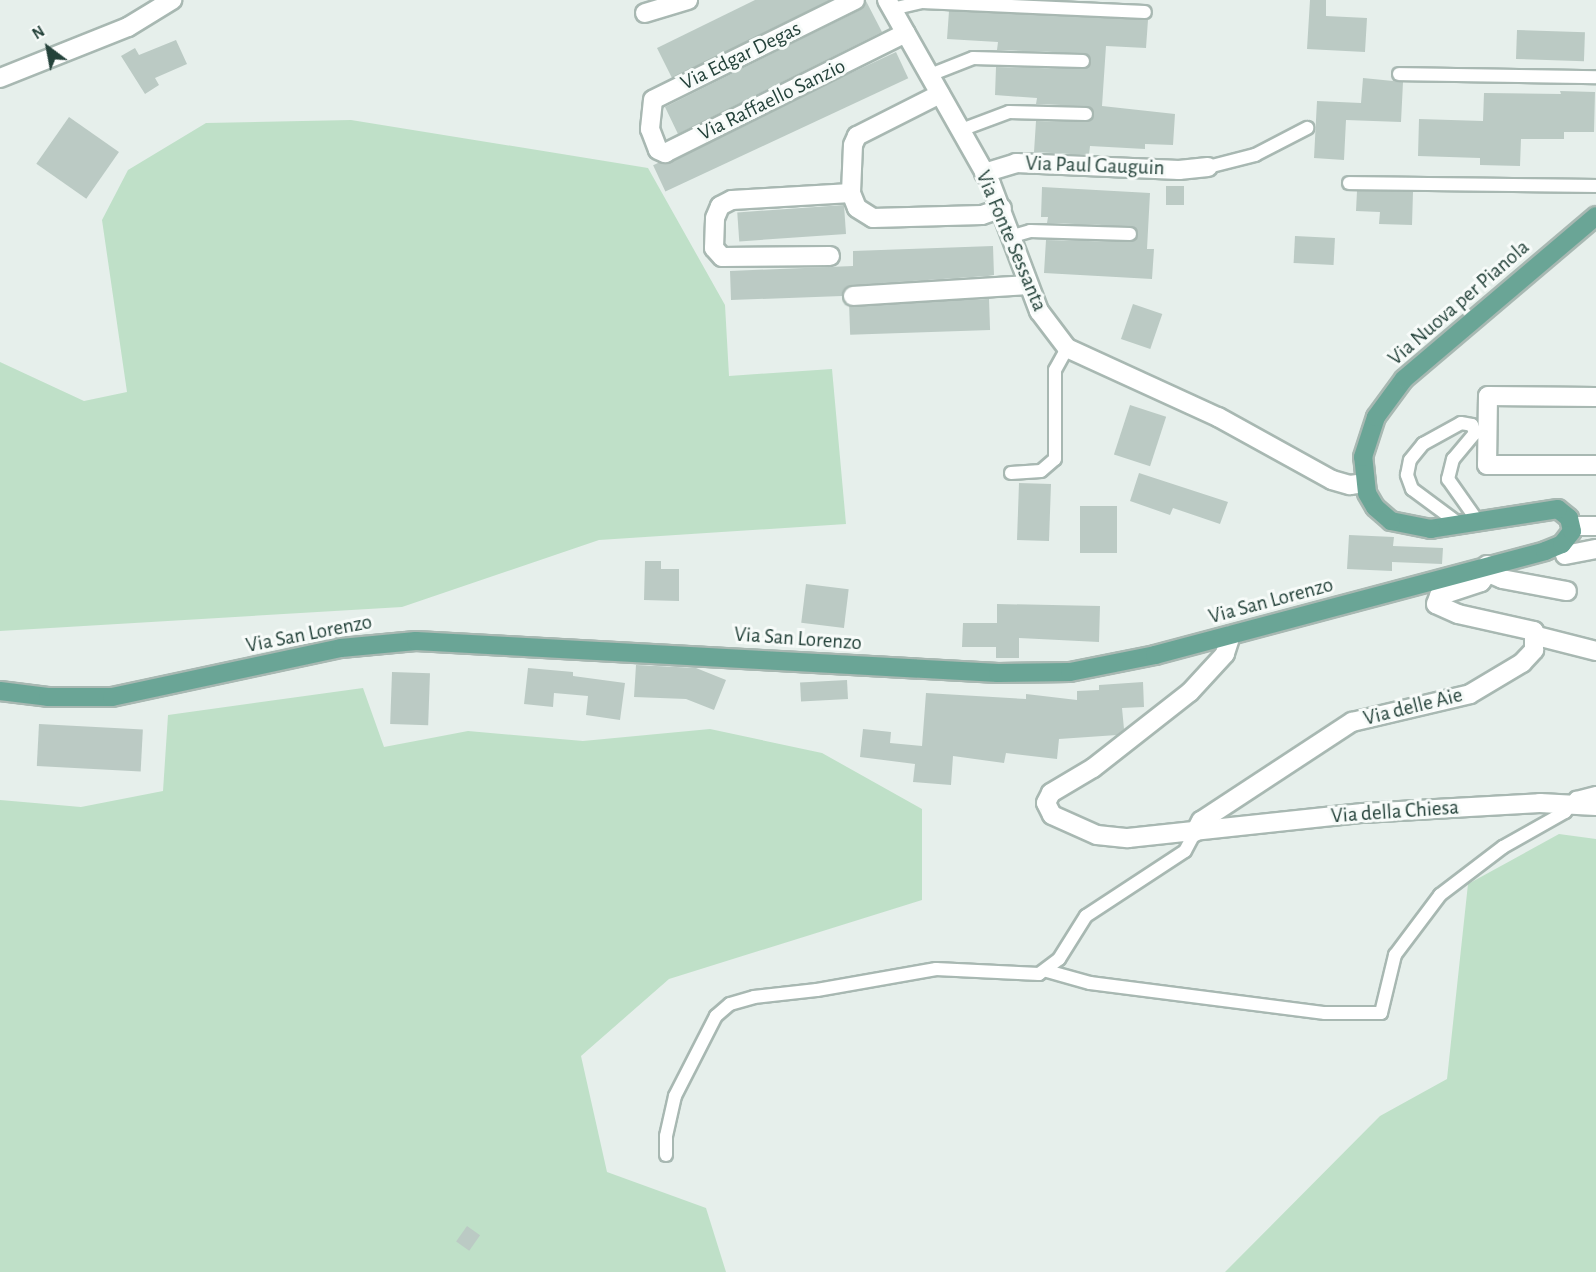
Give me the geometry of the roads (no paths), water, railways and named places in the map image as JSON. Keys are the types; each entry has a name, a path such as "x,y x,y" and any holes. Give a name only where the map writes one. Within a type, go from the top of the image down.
{"main road":[{"name":"Via Nuova per Pianola","path":"1364,483 1366,445 1376,417 1393,391 1421,363 1596,216"},
{"path":"1364,483 1375,507 1399,525 1420,529 1471,525 1552,509 1566,514 1572,526"},
{"name":"Via San Lorenzo","path":"0,691 48,697 112,697 341,648 417,641 1035,674 1110,665 1488,568 1556,547 1567,540 1572,526"}],"street":[{"path":"0,78 128,27 172,0"},
{"path":"645,13 688,0"},
{"name":"Via Edgar Degas","path":"650,129 653,100 855,0"},
{"name":"Via Fonte Sessanta","path":"890,5 1002,208 1039,312 1067,348 1218,417 1332,480 1350,485 1364,483"},
{"name":"Via Raffaello Sanzio","path":"650,129 658,150 665,153 906,33"},
{"path":"940,94 858,136 853,145 851,193 860,212 873,218 982,215 1002,208"},
{"name":"Via Paul Gauguin","path":"984,172 1002,165 1027,163 1179,170 1208,167"},
{"path":"830,256 722,257 714,248 715,218 720,206 732,200 851,193"},
{"path":"853,296 1028,285"},
{"path":"1596,397 1488,396 1481,434 1487,465 1596,465"},
{"path":"1572,526 1596,526"},
{"path":"1565,555 1596,549"},
{"path":"1567,591 1502,579 1488,568 1481,582 1439,596 1437,606 1458,614 1521,625 1537,636 1596,651"},
{"name":"Via della Chiesa","path":"1231,635 1225,654 1190,692 1093,768 1057,789 1046,803 1056,818 1097,835 1128,838 1363,813 1572,804 1596,806"},
{"name":"Via delle Aie","path":"1195,832 1198,824 1212,813 1352,722 1454,699 1485,687 1530,655 1537,636"}],"lane":[{"path":"890,5 922,2 1145,12"},
{"path":"930,75 973,58 1083,61"},
{"path":"1399,74 1596,76"},
{"path":"961,130 1009,112 1086,114"},
{"path":"1208,167 1255,155 1307,128"},
{"path":"1349,183 1596,186"},
{"path":"1012,236 1030,231 1130,234"},
{"path":"1011,472 1041,471 1055,459 1056,370 1067,348"},
{"path":"1466,422 1481,434 1453,459 1448,479 1471,525 1412,489 1407,470 1418,449 1442,430 1466,422"},
{"path":"666,1155 666,1136 675,1096 716,1016 730,1004 754,997 817,990 936,969 1029,975 1047,971 1090,982 1325,1013 1381,1013 1395,955 1440,895 1479,863 1555,819 1579,796 1596,793"},
{"path":"1047,971 1086,916 1185,851 1195,832"}]}
